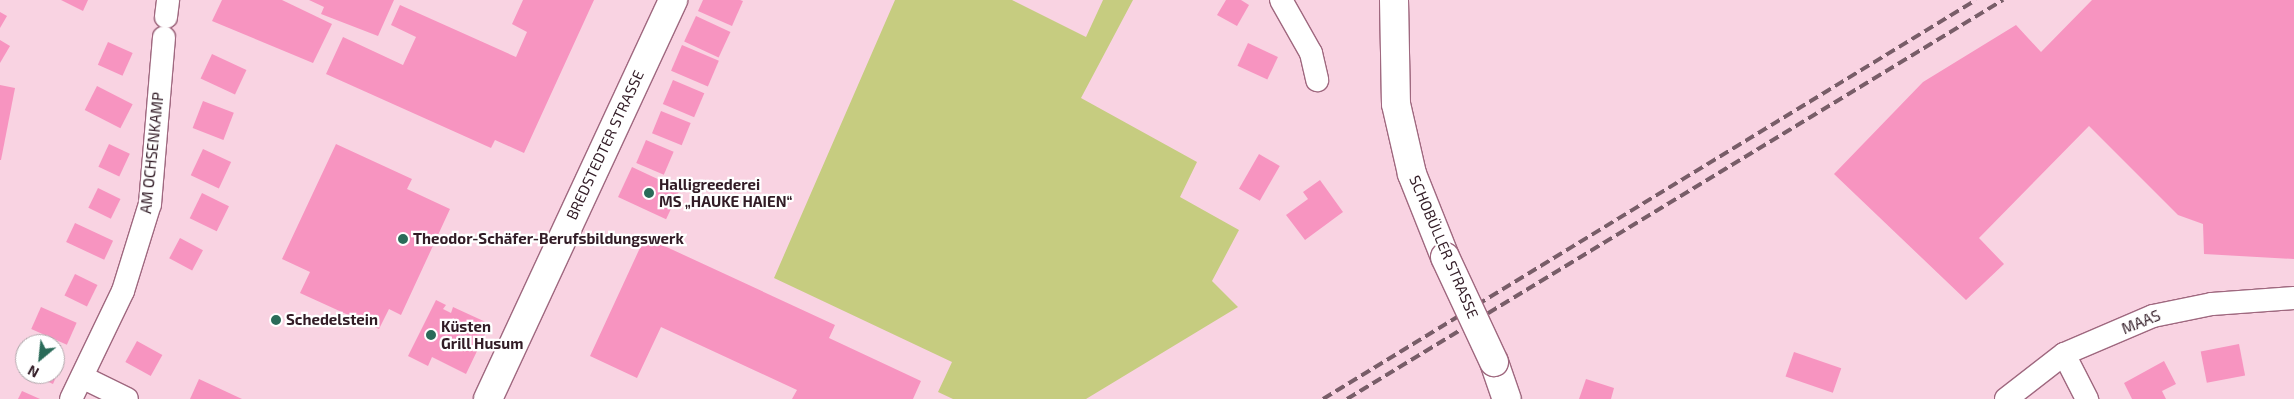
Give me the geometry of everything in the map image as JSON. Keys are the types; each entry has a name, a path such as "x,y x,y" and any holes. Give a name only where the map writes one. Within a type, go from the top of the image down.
{"main road":[{"name":"BREDSTEDTER STRASSE","path":"488,399 673,0"},
{"name":"SCHOBÜLLER STRASSE","path":"1394,0 1396,104 1412,174 1445,257 1494,362 1507,399"}],"street":[{"path":"1280,0 1310,53 1317,80"},
{"name":"AM OCHSENKAMP","path":"71,399 123,291 150,204 166,18"},
{"name":"MAAS","path":"2006,399 2064,354 2153,316 2175,310 2248,300 2294,298"},
{"path":"2064,354 2087,399"},
{"path":"82,377 127,399"}],"green space":[{"path":"895,0 1012,0 1086,37 1103,0 1133,0 1081,98 1197,162 1180,197 1239,230 1212,281 1238,307 1086,399 953,399 938,392 952,362 774,278"}],"building":[{"path":"61,0 88,0 83,11"},
{"path":"222,0 282,0 332,24 313,63 212,21"},
{"path":"309,0 394,0 378,36 321,14 324,7"},
{"path":"523,0 594,0 524,153 495,140 491,148 326,74 343,37 403,65 416,37 391,25 400,5 516,57 527,32 512,24"},
{"path":"703,0 743,1 732,26 698,11"},
{"path":"1226,0 1241,0 1249,5 1237,26 1217,15"},
{"path":"2092,0 2294,0 2294,259 2204,254 2203,224 2178,215 2089,126 1979,238 2004,264 1966,300 1834,174 1923,82 2016,25 2041,52"},
{"path":"0,12 7,16 0,28"},
{"path":"696,16 730,32 719,57 684,41"},
{"path":"0,40 10,46 0,63"},
{"path":"108,42 133,53 122,76 98,65"},
{"path":"1248,43 1278,57 1267,80 1237,66"},
{"path":"682,45 719,61 708,86 671,71"},
{"path":"212,54 246,70 235,95 201,78"},
{"path":"673,80 704,93 694,117 663,104"},
{"path":"0,85 15,88 1,160 0,160"},
{"path":"97,86 133,104 120,128 85,110"},
{"path":"203,101 234,113 223,140 193,128"},
{"path":"661,111 691,123 682,145 652,133"},
{"path":"646,140 674,152 664,175 636,163"},
{"path":"109,144 130,154 119,176 98,167"},
{"path":"336,144 412,179 407,189 450,209 401,315 389,309 379,329 300,293 310,272 282,259"},
{"path":"203,149 231,162 219,188 191,175"},
{"path":"1259,154 1280,166 1260,201 1239,189"},
{"name":"Halligreederei MS „HAUKE HAIEN“","path":"632,167 680,189 666,219 618,197"},
{"path":"1320,180 1343,212 1305,240 1286,215 1308,199 1303,192"},
{"path":"98,188 120,199 111,219 88,208"},
{"path":"202,193 229,206 217,231 190,218"},
{"path":"75,223 113,241 104,260 66,242"},
{"path":"645,237 835,325 829,338 921,381 913,399 792,399 797,390 661,327 637,378 590,356"},
{"path":"180,238 203,250 192,271 169,258"},
{"path":"75,274 97,285 87,307 64,296"},
{"path":"436,300 446,305 443,309 451,313 453,307 490,324 466,374 432,357 428,366 408,356"},
{"path":"41,307 77,323 67,345 65,344 65,334 43,334 31,329"},
{"path":"137,341 162,355 151,376 125,362"},
{"path":"2239,344 2245,375 2207,383 2201,351"},
{"path":"1794,352 1841,368 1833,393 1786,377"},
{"path":"2164,361 2176,384 2162,391 2166,399 2132,399 2124,383"},
{"path":"199,379 242,399 190,399"},
{"path":"1586,379 1614,388 1611,399 1579,399"},
{"path":"22,391 40,399 18,399"}],"railway":[{"path":"1323,399 1976,0"},
{"path":"1347,399 2003,0"}],"place":[{"name":"Halligreederei MS „HAUKE HAIEN“","path":"649,193"},
{"name":"Theodor-Schäfer-Berufsbildungswerk","path":"403,239"},
{"name":"Schedelstein","path":"276,320"},
{"name":"Küsten Grill Husum","path":"431,335"}]}
